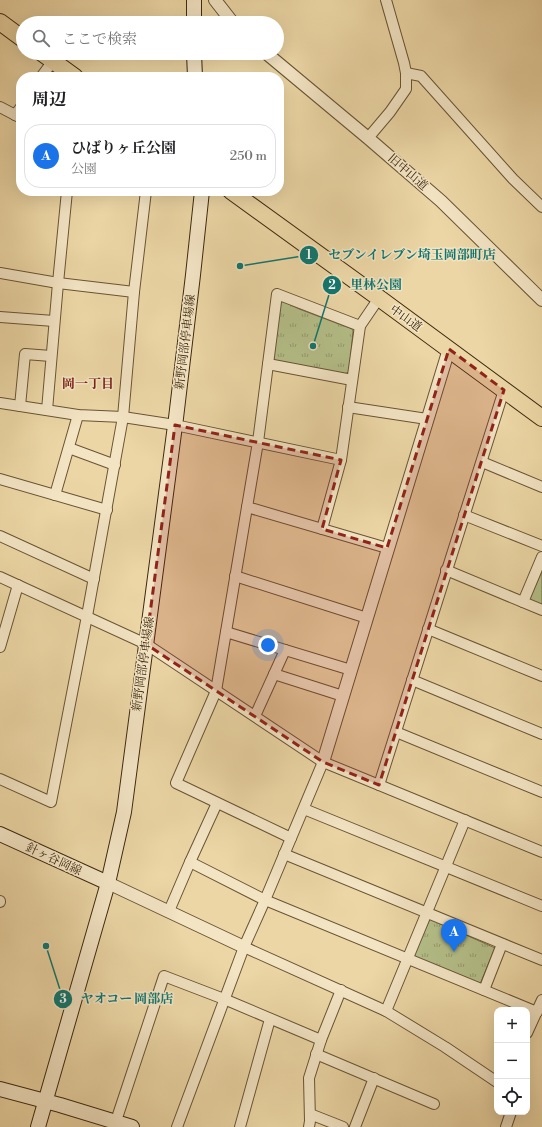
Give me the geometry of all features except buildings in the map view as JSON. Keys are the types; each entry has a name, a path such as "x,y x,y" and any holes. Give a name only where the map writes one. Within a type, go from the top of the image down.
{"highway":[{"path":"0,22 16,34"},
{"path":"51,60 68,72"},
{"name":"中山道","path":"238,196 542,418"}],"main road":[{"path":"194,0 194,16"},
{"path":"194,60 195,72"},
{"name":"新野岡部停車場線","path":"38,1127 108,883 124,812 194,275 202,196"},
{"name":"針ヶ谷岡線","path":"0,834 108,883"},
{"path":"0,1089 46,1101 115,1124 132,1127"}],"street":[{"path":"215,0 228,16"},
{"path":"368,138 390,112 406,89 406,73 395,27 386,0"},
{"path":"42,72 46,60"},
{"name":"旧中山道","path":"274,60 441,201 542,300"},
{"path":"406,73 421,76 513,179 542,207"},
{"path":"0,107 16,112"},
{"path":"47,410 67,196"},
{"path":"0,779 51,802 107,510 123,417 134,292 145,196"},
{"path":"0,273 134,292"},
{"path":"291,838 176,783 216,691 258,442 277,294 360,326"},
{"path":"322,529 341,460 360,326 379,298"},
{"path":"0,317 54,321"},
{"path":"177,1127 244,947 323,762 352,670 387,548 449,349"},
{"path":"20,406 25,354 51,356"},
{"path":"268,364 352,380"},
{"path":"379,785 504,390"},
{"path":"0,403 78,415 123,417 175,425 341,460"},
{"path":"348,407 427,419"},
{"path":"55,495 78,415"},
{"path":"69,448 115,465"},
{"path":"482,462 542,487"},
{"path":"0,479 107,510"},
{"path":"247,507 387,548"},
{"path":"464,515 542,546"},
{"path":"0,536 94,579"},
{"path":"523,602 542,557"},
{"path":"446,570 542,610"},
{"path":"235,576 367,618"},
{"path":"0,577 146,644 323,762 542,852"},
{"path":"0,647 18,585"},
{"path":"428,629 542,676"},
{"path":"226,632 352,670"},
{"path":"255,716 285,650"},
{"path":"274,674 343,696"},
{"path":"412,680 542,734"},
{"path":"396,732 542,792"},
{"path":"169,912 217,803"},
{"path":"304,809 542,906"},
{"path":"386,1012 465,820"},
{"path":"284,854 542,960"},
{"path":"190,862 265,900 536,1012"},
{"path":"108,883 386,1012 445,1047 494,1080"},
{"path":"484,990 502,944"},
{"path":"115,1124 164,976 224,999 320,1040"},
{"path":"309,1127 309,1078 320,1040 341,990"},
{"path":"530,1026 542,1000"},
{"path":"240,1127 270,1019"},
{"path":"316,1054 434,1104"},
{"path":"356,1127 374,1078"},
{"path":"310,1114 343,1127"},
{"path":"506,1127 510,1115"}],"highlighted area":[{"path":"449,349 504,390 379,785 323,762 146,644 175,425 341,460 322,529 387,548"}],"green space":[{"path":"280,300 299,309 352,329 349,372 344,374 273,360"},
{"path":"542,563 542,605 528,599"},
{"path":"430,919 495,948 480,984 413,956"}],"place":[{"name":"セブンイレブン埼玉岡部町店","path":"240,266"},
{"name":"里林公園","path":"313,346"},
{"name":"ヤオコー 岡部店","path":"46,946"},
{"name":"ひばりヶ丘公園","path":"454,952"}],"district":[{"name":"岡一丁目","path":"88,383"}]}
